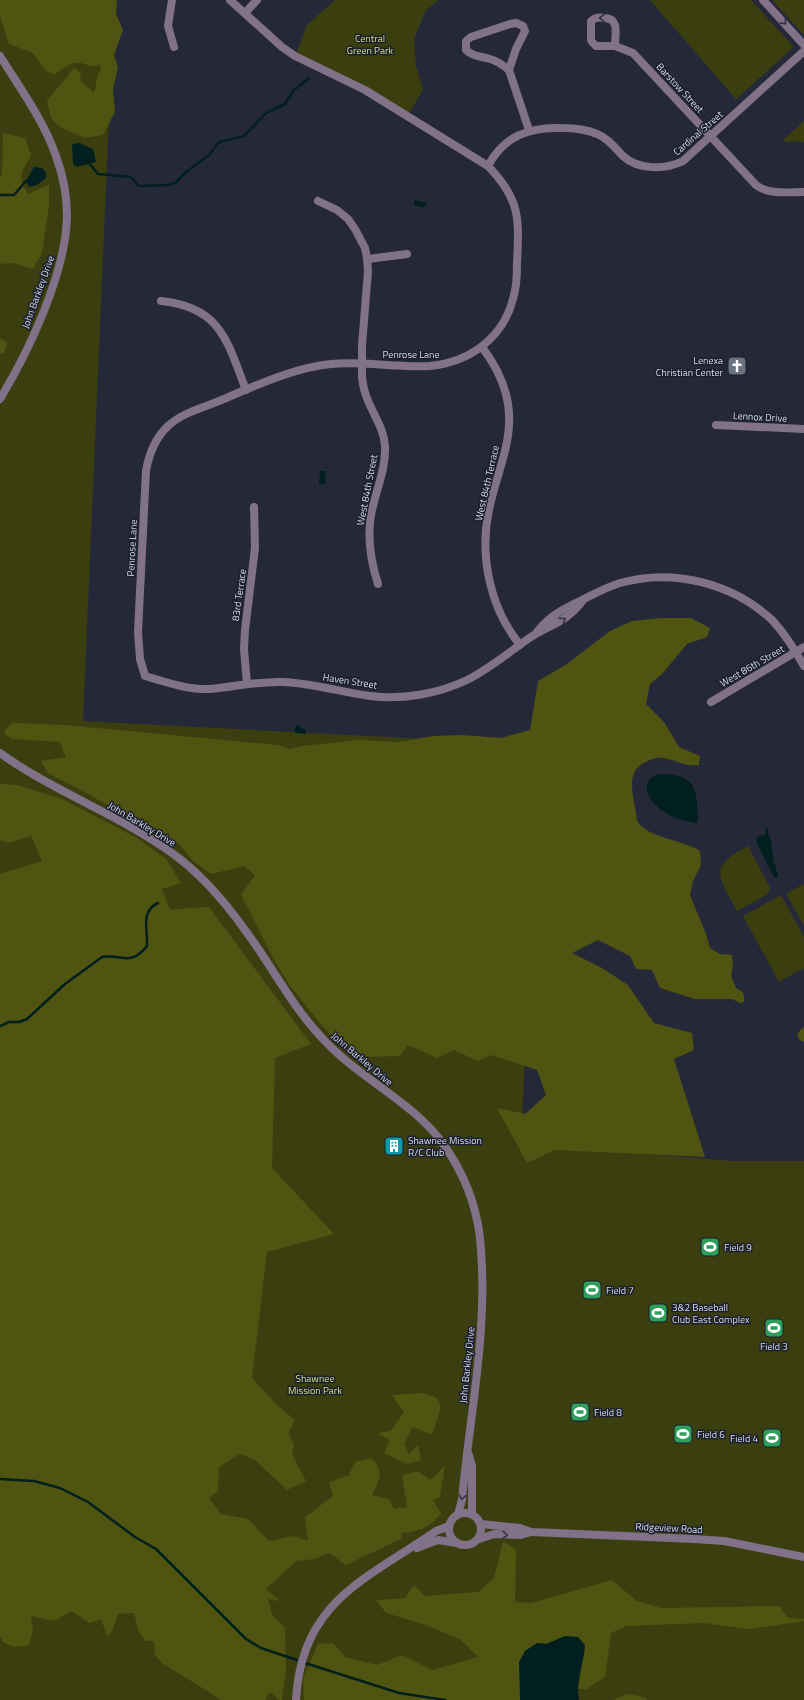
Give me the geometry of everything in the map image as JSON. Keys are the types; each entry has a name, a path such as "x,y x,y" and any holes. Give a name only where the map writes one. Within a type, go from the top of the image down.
{"street":[{"path":"172,0 168,26 174,47"},
{"name":"Penrose Lane","path":"145,676 140,659 138,632 146,471 148,459 153,447 168,426 178,418 246,390 287,374 314,366 362,363 416,366 443,364 458,360 482,347 501,326 513,299 516,286 519,230 515,205 511,194 488,166 365,90 295,56 282,48 230,0"},
{"path":"245,13 257,0"},
{"path":"763,0 804,45"},
{"path":"509,70 516,49 524,37 525,31 523,26 516,23 510,24 471,37 466,41 466,50 470,54 489,59 501,64 509,70 529,130"},
{"name":"Barstow Street","path":"615,46 633,53 639,58 710,136 761,189 804,192"},
{"name":"Cardinal Street","path":"488,166 493,157 503,146 529,130 550,128 586,130 599,134 606,139 623,157 632,163 652,167 675,165 683,162 804,51"},
{"name":"John Barkley Drive","path":"0,56 48,137 56,156 63,181 67,216 62,253 42,312 26,352 0,399"},
{"name":"West 84th Street","path":"318,201 337,210 348,219 361,238 368,259 362,363 364,390 382,431 385,444 384,469 372,507 370,521 370,547 378,584"},
{"path":"368,259 407,254"},
{"path":"161,301 184,304 195,308 215,323 229,345 246,390"},
{"name":"West 84th Terrace","path":"482,347 491,359 503,386 509,415 506,447 489,510 485,549 494,599 503,620 520,645"},
{"name":"Lennox Drive","path":"716,425 804,429"},
{"name":"83rd Terrace","path":"247,684 244,649 255,548 254,507"},
{"name":"Haven Street","path":"145,676 192,688 209,689 247,684 291,682 370,696 415,695 439,690 468,680 520,645 537,632 558,612 599,591 636,580 664,578 702,583 733,593 751,603 773,622 796,652 804,666"},
{"name":"West 86th Street","path":"711,702 804,647"},
{"name":"John Barkley Drive","path":"0,753 31,774 146,836 173,853 206,883 245,930 289,997 324,1040 360,1073 416,1115 439,1139 452,1158 471,1197 477,1219 480,1240 482,1311 479,1358 468,1452 462,1500 458,1514"},
{"path":"468,1452 472,1466 472,1513"},
{"path":"457,1543 450,1534 449,1526 452,1519 458,1514 467,1512 472,1513 477,1517 481,1524 481,1534 479,1539"},
{"path":"481,1524 520,1528 531,1532"},
{"path":"296,1700 298,1677 307,1646 315,1628 326,1612 352,1587 436,1531 449,1526"},
{"path":"403,1554 438,1540 466,1545 494,1534 521,1535 531,1532"},
{"name":"Ridgeview Road","path":"531,1532 686,1538 724,1541 804,1557"}],"green space":[{"name":"Shawnee Mission Park","path":"0,0 114,0 83,721 539,745 521,1144 733,1161 804,1161 804,1700 0,1700"},
{"path":"0,0 117,0 116,14 123,30 114,55 118,68 113,89 115,112 103,135 84,138 58,126 51,118 47,101 74,68 80,73 81,81 94,93 101,70 100,65 92,66 74,63 66,66 54,75 45,70 33,53 9,44 0,16"},
{"name":"Central Green Park","path":"335,0 439,0 426,10 414,39 416,66 423,90 407,116 295,56 307,25"},
{"path":"650,0 751,0 794,47 736,99"},
{"path":"772,0 804,0 804,35"},
{"path":"804,121 804,142 782,141"},
{"path":"3,133 25,138 31,155 23,170 21,179 28,194 49,185 49,206 42,253 33,269 12,263 0,264 0,177 2,175"},
{"path":"0,338 8,343 3,354 0,353"},
{"path":"661,618 691,618 710,628 707,637 687,644 663,673 650,684 646,704 664,722 679,747 700,756 699,765 689,765 663,758 654,758 639,766 634,772 632,780 637,821 642,827 657,835 693,847 700,851 701,865 693,881 690,895 706,934 710,948 720,954 732,955 733,966 731,976 736,988 743,993 744,1002 740,1003 732,999 695,999 660,988 652,970 636,969 630,956 598,940 572,953 602,968 628,985 654,1023 692,1033 694,1050 674,1059 705,1157 555,1150 527,1163 497,1108 525,1114 546,1095 537,1070 491,1055 478,1061 454,1050 437,1058 408,1045 400,1056 365,1057 335,1040 288,983 273,958 241,895 255,875 244,866 211,874 193,861 179,844 48,773 41,761 66,757 60,742 12,739 5,734 5,729 13,723 65,725 278,745 290,749 302,746 358,740 399,742 433,736 462,735 501,738 530,730 538,681 567,664 610,631 632,621"},
{"path":"0,784 17,785 62,799 137,838 166,859 181,883 162,889 170,910 209,907 311,1044 275,1058 272,1168 334,1234 267,1252 252,1378 277,1405 295,1420 288,1433 294,1445 292,1454 306,1481 287,1490 255,1460 240,1454 219,1467 218,1491 209,1498 221,1514 248,1519 269,1541 294,1536 308,1541 305,1517 333,1496 329,1482 349,1475 355,1462 371,1458 380,1471 379,1480 372,1495 389,1499 394,1509 407,1507 402,1475 418,1471 430,1480 445,1466 440,1497 433,1500 441,1514 428,1526 419,1530 402,1533 401,1539 346,1565 329,1553 315,1559 296,1561 266,1589 280,1601 268,1599 272,1614 285,1628 286,1668 282,1700 279,1700 270,1692 265,1700 220,1700 163,1664 155,1655 154,1641 146,1641 139,1632 134,1613 118,1614 112,1632 107,1636 101,1619 89,1623 72,1611 54,1621 31,1616 33,1631 29,1645 15,1647 4,1643 0,1637 0,874 42,861 31,836 8,843 0,840"},
{"path":"748,846 770,888 768,894 737,911 725,889 720,874 726,860"},
{"path":"804,884 804,926 786,894"},
{"path":"781,895 804,937 804,968 779,982 743,916"},
{"path":"804,1027 804,1042 799,1039 798,1033"},
{"path":"423,1393 437,1398 441,1407 432,1435 413,1427 404,1443 409,1454 418,1445 421,1460 407,1464 384,1453 390,1440 377,1433 391,1431 404,1412 392,1395"},
{"path":"503,1541 516,1550 515,1602 531,1603 612,1580 637,1601 661,1608 779,1606 788,1618 804,1619 804,1621 750,1629 703,1623 626,1626 611,1633 605,1677 587,1689 578,1689 585,1645 537,1643 520,1689 520,1700 304,1700 303,1678 318,1644 333,1643 345,1657 377,1665 402,1655 432,1670 478,1657 461,1640 426,1625 386,1613 376,1600 405,1598 414,1585 425,1596 478,1592 494,1578"},
{"path":"627,1694 644,1697 647,1700 613,1700"}],"shaded area":[{"path":"79,143 93,149 96,162 77,167 73,164 72,144"},
{"path":"34,167 42,168 46,172 46,178 37,185 29,187 26,181"},
{"path":"415,200 427,203 424,208 414,205"},
{"path":"320,471 326,471 325,485 319,484"},
{"path":"298,724 301,728 305,729 306,734 295,733 295,727"},
{"path":"659,774 675,775 687,779 691,783 696,796 698,817 697,823 669,815 656,806 652,801 647,791 647,786 653,777"},
{"path":"767,834 770,836 778,876 776,878 774,877 756,841 757,837"},
{"path":"565,1636 578,1637 585,1645 578,1686 579,1700 520,1700 519,1662 525,1651 537,1643 546,1644"}],"waterway":[{"path":"90,164 98,174 131,177 139,186 167,185 175,183 185,173 209,155 219,142 244,136 266,113 285,104 294,90 309,78"},
{"path":"0,195 14,195 26,181"},
{"path":"0,1026 9,1022 19,1022 27,1019 65,984 102,957 131,958 136,956 147,946 147,916 152,906 158,903"},
{"path":"0,1479 34,1481 60,1488 88,1502 135,1537 156,1549 246,1639 261,1648 297,1660"},
{"path":"305,1663 399,1693 445,1700"}],"place":[{"name":"Lenexa Christian Center","path":"737,366"},
{"name":"Shawnee Mission R/C Club","path":"394,1146"},
{"name":"Field 9","path":"710,1247"},
{"name":"Field 7","path":"592,1290"},
{"name":"3&2 Baseball Club East Complex","path":"658,1313"},
{"name":"Field 3","path":"774,1328"},
{"name":"Field 8","path":"580,1412"},
{"name":"Field 6","path":"683,1434"},
{"name":"Field 4","path":"772,1438"}]}
